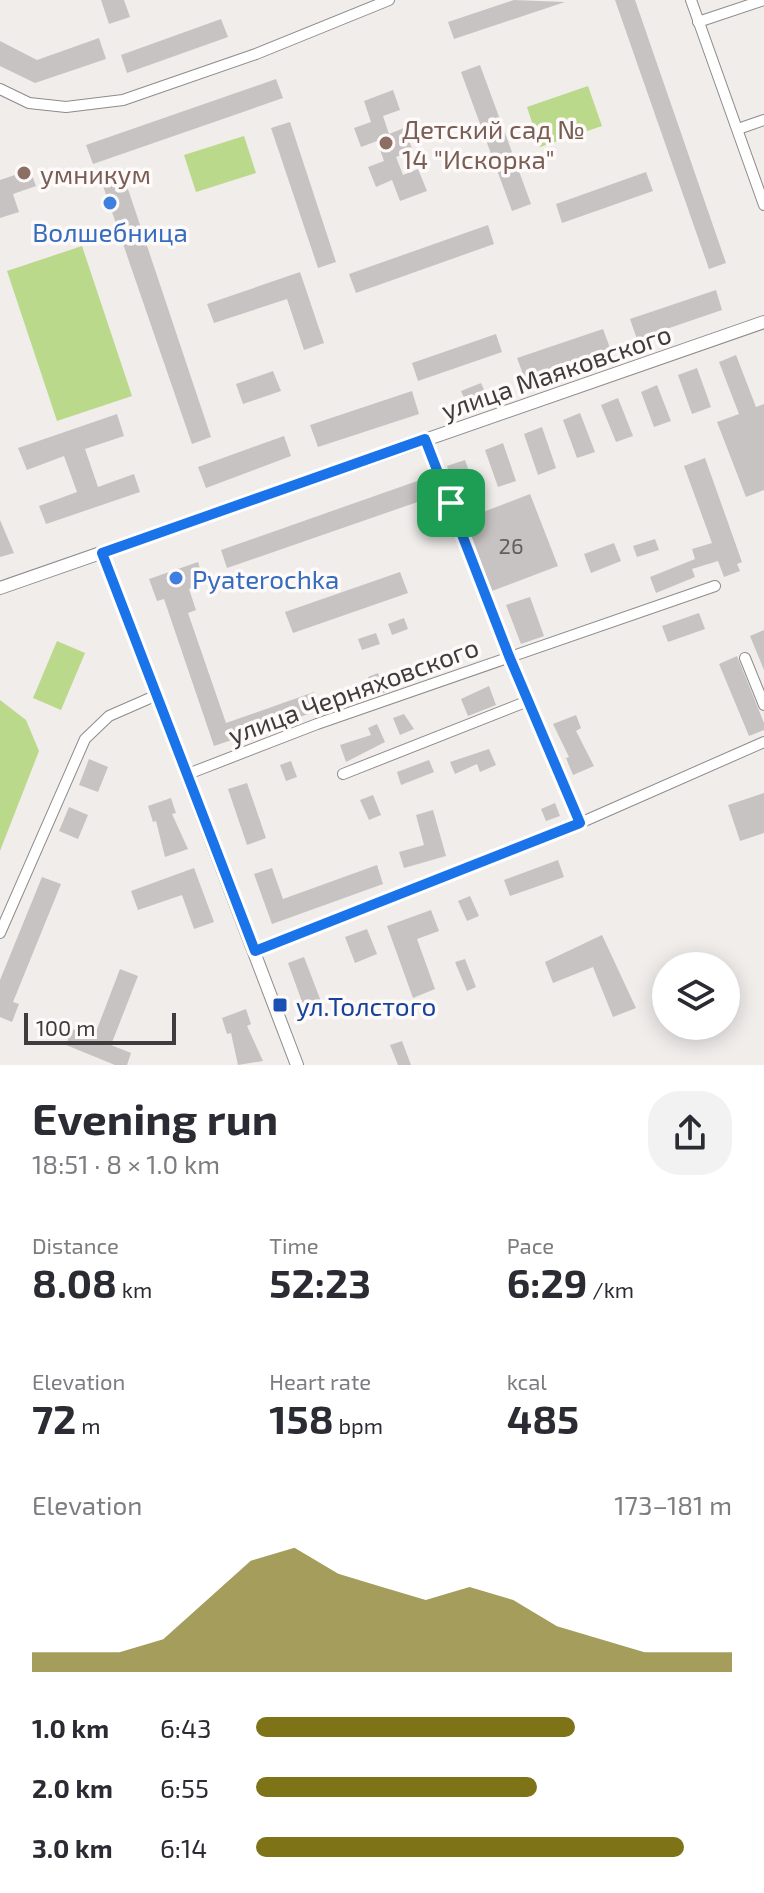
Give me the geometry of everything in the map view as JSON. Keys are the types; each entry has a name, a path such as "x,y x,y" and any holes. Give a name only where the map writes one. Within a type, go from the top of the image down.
{"street":[{"path":"0,89 29,103 66,107 123,100 256,54 389,0"},
{"path":"691,0 761,187 764,205"},
{"path":"698,22 764,0"},
{"path":"738,129 764,120"},
{"name":"улица Маяковского","path":"0,588 764,322"},
{"path":"425,439 509,656 580,823"},
{"path":"102,553 297,1065"},
{"name":"улица Черняховского","path":"188,774 509,656 715,586"},
{"path":"745,658 764,705"},
{"path":"0,933 85,739 109,716 157,695"},
{"path":"343,774 528,701"},
{"path":"255,951 580,823 764,742"}],"green space":[{"path":"588,86 602,126 540,147 527,107"},
{"path":"244,136 256,173 196,192 184,155"},
{"path":"82,246 132,396 57,421 7,271"},
{"path":"57,641 85,653 61,710 33,698"},
{"path":"0,700 26,720 39,751 0,851"}],"building":[{"path":"101,0 124,0 130,17 109,24"},
{"path":"514,0 565,2 454,39 448,22"},
{"path":"615,0 635,0 726,263 709,269"},
{"path":"221,19 228,37 127,73 121,55"},
{"path":"99,38 106,59 35,83 0,66 0,41 37,60"},
{"path":"480,65 531,204 512,211 461,72"},
{"path":"276,79 283,98 93,164 86,145"},
{"path":"393,90 400,110 383,116 389,134 404,128 413,151 396,157 403,175 418,169 427,191 400,201 392,180 376,187 368,167 384,161 377,141 361,147 354,128 371,122 364,101"},
{"path":"290,122 336,262 318,268 271,128"},
{"path":"30,170 36,186 13,194 19,212 0,218 0,180"},
{"path":"646,172 653,191 562,223 556,204"},
{"path":"124,177 211,437 192,444 102,183"},
{"path":"488,225 494,244 356,293 349,274"},
{"path":"300,272 324,343 304,350 287,299 214,323 207,304"},
{"path":"716,290 722,310 637,339 630,319"},
{"path":"603,329 610,348 524,377 517,358"},
{"path":"496,334 502,352 418,381 412,363"},
{"path":"736,355 756,407 764,404 764,490 746,497 717,422 739,414 719,362"},
{"path":"697,368 711,407 692,414 678,375"},
{"path":"273,371 281,391 243,404 236,384"},
{"path":"481,383 485,392 465,400 461,391"},
{"path":"657,385 671,421 654,427 641,392"},
{"path":"412,391 419,414 318,447 310,425"},
{"path":"618,398 633,436 616,442 601,405"},
{"path":"580,413 595,452 577,458 563,420"},
{"path":"117,414 124,436 85,449 98,487 134,474 140,492 46,524 39,506 77,492 64,456 27,470 18,448"},
{"path":"542,427 556,468 538,475 524,434"},
{"path":"284,436 291,456 206,488 198,467"},
{"path":"503,443 516,481 498,487 485,450"},
{"path":"705,458 742,562 737,564 740,571 724,577 718,561 692,569 695,577 656,593 650,577 695,559 692,549 712,543 684,466"},
{"path":"465,460 478,496 460,503 447,466"},
{"path":"423,479 429,498 227,568 221,550"},
{"path":"530,494 558,566 492,591 465,519"},
{"path":"0,520 14,553 0,557"},
{"path":"655,539 659,550 637,557 633,546"},
{"path":"614,543 621,561 591,573 584,554"},
{"path":"198,562 205,584 189,589 196,610 188,613 226,723 314,692 320,710 214,746 164,599 157,601 149,579"},
{"path":"400,572 408,593 293,633 285,612"},
{"path":"530,597 544,636 521,644 506,605"},
{"path":"699,613 705,629 668,642 662,626"},
{"path":"404,618 408,629 392,635 388,624"},
{"path":"764,630 764,670 750,636"},
{"path":"376,633 380,644 362,650 358,639"},
{"path":"737,656 764,723 764,730 749,736 719,664"},
{"path":"378,673 386,692 376,695 368,677"},
{"path":"489,686 496,705 468,716 461,699"},
{"path":"404,714 414,729 400,735 393,718"},
{"path":"576,715 581,728 576,731 594,766 573,775 566,758 569,757 553,724"},
{"path":"377,724 385,742 346,762 340,745 371,735 368,728"},
{"path":"489,749 496,765 480,772 477,764 455,774 450,762"},
{"path":"89,759 108,767 98,792 79,785"},
{"path":"429,760 434,772 401,785 397,772"},
{"path":"291,761 297,777 286,781 280,765"},
{"path":"247,783 266,838 247,845 228,789"},
{"path":"764,793 764,833 740,841 728,805"},
{"path":"373,795 381,815 369,820 360,800"},
{"path":"171,798 176,813 172,814 188,849 165,857 156,821 153,822 148,806"},
{"path":"555,803 560,816 546,821 541,809"},
{"path":"69,807 88,815 78,839 59,831"},
{"path":"433,810 446,856 404,868 399,852 424,845 416,815"},
{"path":"558,860 564,877 510,896 504,880"},
{"path":"377,865 383,884 272,924 254,874 272,868 283,899"},
{"path":"194,868 214,922 194,929 182,895 138,910 131,891"},
{"path":"42,877 61,884 13,1002 19,1004 12,1022 0,1017 0,980"},
{"path":"470,896 479,916 467,921 458,901"},
{"path":"431,910 439,931 417,939 435,989 413,998 387,926"},
{"path":"367,929 377,954 355,963 345,937"},
{"path":"602,935 636,1008 613,1017 593,967 553,983 545,962"},
{"path":"304,957 322,1004 305,1010 288,963"},
{"path":"465,959 476,987 467,991 455,962"},
{"path":"120,969 138,976 111,1045 131,1053 127,1065 115,1065 66,1045 72,1029 94,1037"},
{"path":"246,1009 251,1024 247,1026 263,1061 238,1065 231,1033 227,1034 222,1018"},
{"path":"402,1041 411,1065 398,1065 390,1045"}],"place":[{"name":"Детский сад № 14 \"Искорка\"","path":"386,143"},
{"name":"умникум","path":"24,173"},
{"name":"Волшебница","path":"110,203"},
{"name":"Pyaterochka","path":"176,578"},
{"name":"ул.Толстого","path":"280,1005"}],"route":[{"path":"425,439 451,503 509,656 580,823 255,951 102,553 425,439"}]}
